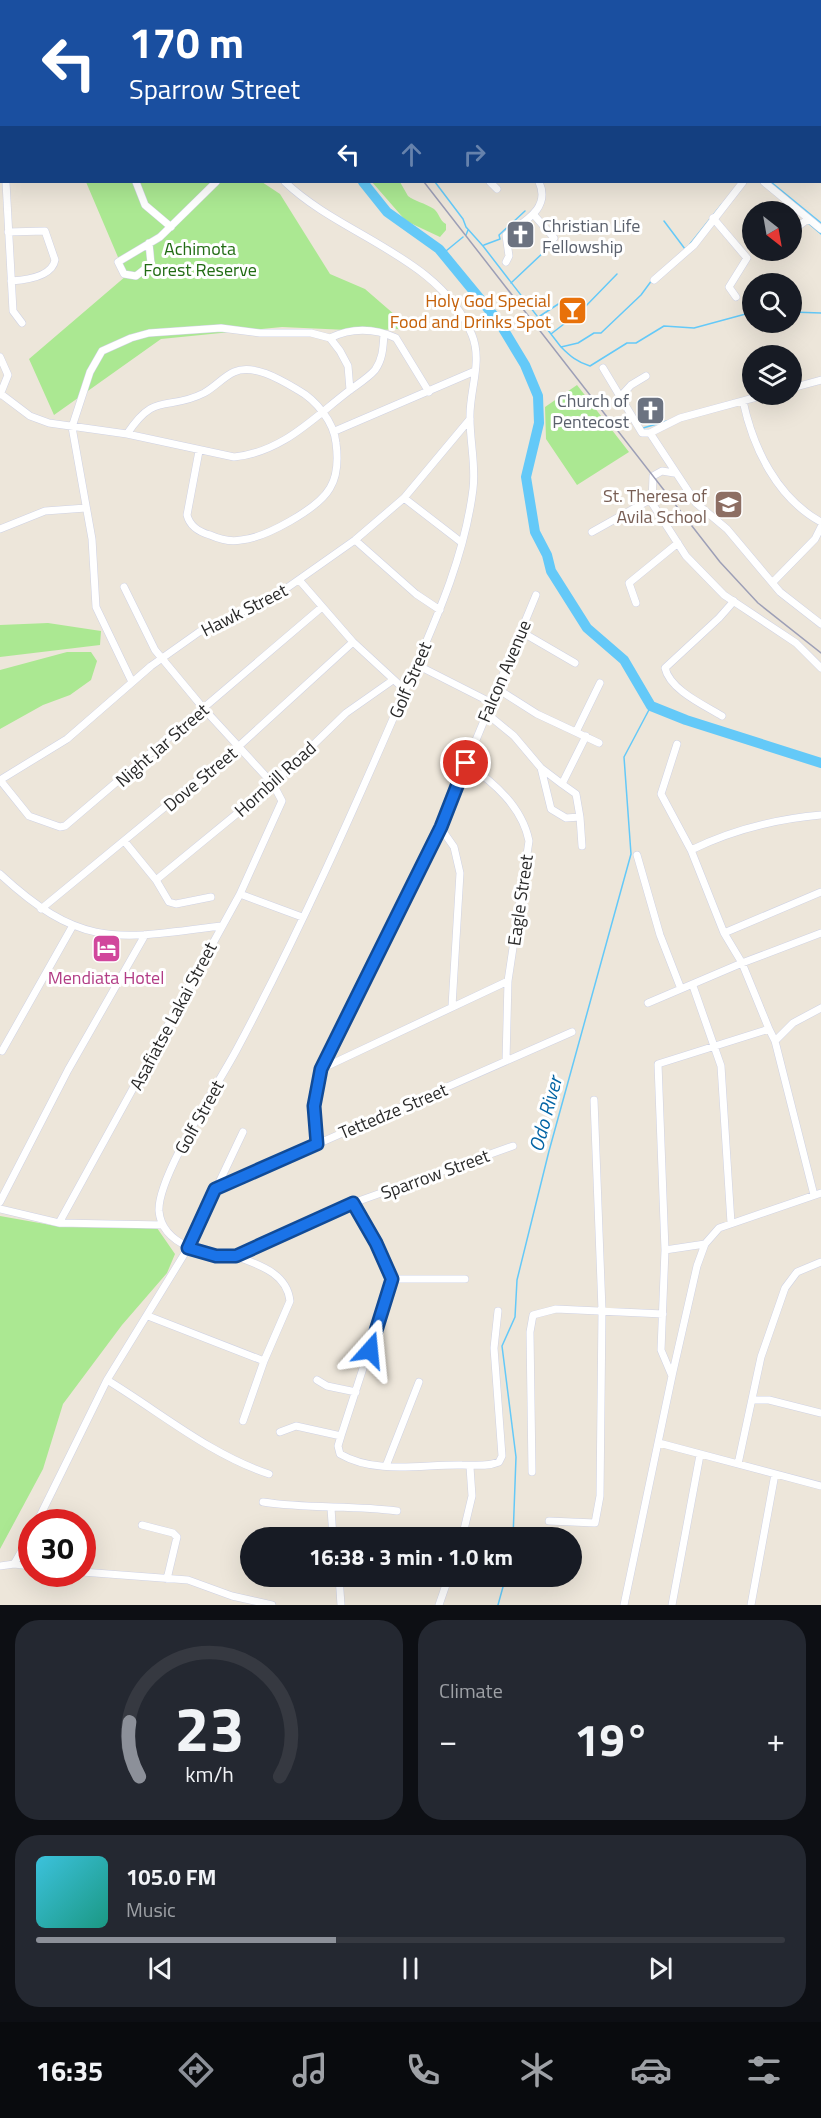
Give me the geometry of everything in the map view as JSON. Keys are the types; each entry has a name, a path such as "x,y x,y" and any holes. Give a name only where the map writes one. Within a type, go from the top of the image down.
{"street":[{"path":"6,183 13,311 22,323"},
{"path":"136,183 145,205 171,227"},
{"path":"149,243 151,264 136,276 124,274 118,262 171,227 215,183"},
{"name":"Golf Street","path":"163,1224 159,1206 176,1161 238,1046 347,823 450,586 469,509 474,468 470,419 476,354 472,336 447,296 422,272 315,208 286,183"},
{"path":"491,183 497,189"},
{"path":"506,262 509,256 506,235 534,214 543,196 539,183"},
{"path":"654,280 686,254 742,183"},
{"path":"765,183 821,228"},
{"path":"534,214 554,238 546,247"},
{"path":"713,218 747,258 747,263 729,287 736,297"},
{"path":"802,224 808,219"},
{"path":"8,232 45,231 55,260 51,269 33,278 11,281"},
{"path":"132,682 96,607 92,539 72,427 94,363 102,351 149,333 221,328 260,333 297,332 330,338 349,331 368,330 384,334 400,342 429,392"},
{"path":"0,357 8,375 0,394 30,416 72,427 127,434 234,457 251,455 272,447 324,414 374,371 383,351 384,334"},
{"path":"330,338 348,366 350,390"},
{"path":"603,368 639,431 650,433 680,418 742,401"},
{"path":"127,434 147,410 163,403 200,395 215,387 232,373 243,369 258,371 296,389 324,414 335,431 336,474 329,491 319,500 273,530 239,541 205,534 188,521 186,510 199,451"},
{"path":"335,431 475,371"},
{"path":"620,397 631,385 646,376"},
{"path":"802,385 821,380"},
{"path":"743,405 758,451 783,491 821,527 815,538 773,582"},
{"name":"Hawk Street","path":"0,780 67,739 132,682 207,627 277,595 300,581 355,540 404,498 435,457 470,419"},
{"path":"650,433 696,502 727,529 763,574 795,605 821,624"},
{"path":"674,472 662,471 653,476 651,499 678,543 715,586 796,643 821,668"},
{"path":"404,498 460,542"},
{"path":"592,532 651,499"},
{"path":"0,529 45,511 86,508"},
{"path":"355,540 416,594 440,610"},
{"path":"636,603 629,583 678,543"},
{"path":"300,581 353,642 405,690"},
{"path":"124,587 149,640 162,659 273,784"},
{"name":"Falcon Avenue","path":"317,1144 314,1106 321,1069 441,827 490,702 536,595"},
{"path":"722,716 685,692 669,677 664,668 734,601"},
{"name":"Night Jar Street","path":"0,780 29,816 60,827 65,826 322,608"},
{"path":"520,631 575,663"},
{"name":"Dove Street","path":"41,909 125,842 238,746 353,642"},
{"path":"417,665 490,702"},
{"name":"Hornbill Road","path":"156,880 273,784 346,713 393,680"},
{"path":"576,732 600,683"},
{"path":"496,688 537,714 599,743"},
{"path":"486,713 514,736 541,768 576,794 582,846"},
{"path":"562,784 586,736"},
{"path":"624,1605 672,1376 697,1266 705,1244 719,1228 731,1222 817,1194 775,1041 742,963 724,933 691,850 660,792 677,744"},
{"name":"Eagle Street","path":"466,763 494,782 518,815 526,829 529,841 508,981 506,1061"},
{"path":"541,768 551,809 566,818 580,817"},
{"name":"Asafiatse Lakai Street","path":"59,1223 240,894 281,807 282,797 273,784"},
{"path":"691,850 708,842 783,819 821,815"},
{"path":"441,827 454,848 460,873 452,1006"},
{"path":"125,842 173,904 211,897"},
{"path":"637,855 660,935 681,989"},
{"path":"0,874 41,909 72,927 113,936 145,935 221,926"},
{"path":"724,933 821,892"},
{"path":"240,894 302,917"},
{"path":"2,1051 72,927"},
{"path":"648,1004 742,963 821,933"},
{"path":"0,1202 68,1071 145,935"},
{"path":"321,1069 508,981"},
{"path":"693,986 721,1066 731,1222"},
{"path":"775,1041 793,1023 821,1008"},
{"path":"672,1376 662,1350 665,1250 658,1065 769,1029"},
{"name":"Tettedze Street","path":"215,1189 572,1032"},
{"path":"549,1521 591,1524 596,1521 600,1496 602,1310 594,1100"},
{"path":"43,1509 107,1380 188,1248 243,1132"},
{"name":"Sparrow Street","path":"188,1248 216,1256 236,1256 353,1203 513,1146"},
{"path":"353,1203 376,1243 392,1279 338,1446 340,1454 347,1458 386,1466 470,1467 495,1464 502,1456 494,1348 498,1311"},
{"path":"0,1209 59,1223 163,1224 188,1248"},
{"path":"665,1250 705,1244"},
{"path":"236,1256 270,1269 290,1293 290,1301 264,1361 243,1421"},
{"path":"738,1464 761,1357 785,1288 797,1272 821,1262"},
{"path":"392,1279 465,1279"},
{"path":"532,1472 530,1332 533,1315 556,1309 663,1314"},
{"path":"148,1316 264,1361"},
{"path":"107,1380 150,1406 180,1429 249,1467 269,1474"},
{"path":"317,1380 327,1386 356,1392"},
{"path":"386,1466 419,1382"},
{"path":"753,1400 769,1400 821,1413"},
{"path":"280,1432 296,1426 341,1436"},
{"path":"659,1443 821,1486"},
{"path":"672,1605 700,1455"},
{"path":"465,1527 472,1496 470,1467"},
{"path":"751,1605 775,1474"},
{"path":"263,1502 331,1508 357,1506 398,1511"},
{"path":"331,1508 332,1527"},
{"path":"142,1525 177,1536 167,1579"},
{"path":"14,1564 18,1557"},
{"path":"0,1566 18,1564"},
{"path":"96,1573 188,1580 232,1596 272,1605"},
{"path":"340,1587 341,1605"},
{"path":"439,1605 445,1587"}],"green space":[{"name":"Achimota Forest Reserve","path":"86,183 264,183 280,194 330,274 365,289 410,328 369,331 282,327 161,339 54,415 29,359 126,276"},
{"path":"373,183 401,183 408,196 436,211 446,224 446,230 440,237 406,221"},
{"path":"577,385 629,452 577,485 546,439 545,407"},
{"path":"48,623 101,631 100,645 0,657 0,625"},
{"path":"67,652 91,652 97,661 91,680 70,695 43,705 0,729 0,670"},
{"path":"0,1216 62,1227 157,1228 175,1254 167,1273 122,1325 63,1404 43,1469 22,1509 18,1509 18,1516 0,1549"}],"waterway":[{"path":"364,183 387,212 439,249 499,322 525,365 538,396 539,423 526,477 535,532 547,555 551,571 587,628 624,660 651,706 686,720 821,763"},
{"path":"436,183 463,219 466,227 561,347 585,364 590,366 627,343 636,343 664,326 694,328 742,315"},
{"path":"772,183 821,223"},
{"path":"690,244 722,204"},
{"path":"484,245 500,239 499,235 525,211"},
{"path":"664,221 685,249"},
{"path":"808,223 821,234"},
{"path":"466,235 468,230"},
{"path":"439,249 446,251 463,237"},
{"path":"511,283 546,250"},
{"path":"551,334 582,310 617,274"},
{"path":"561,347 578,343 594,333 601,333 641,295 652,280"},
{"path":"540,316 566,299"},
{"path":"802,312 821,313"},
{"path":"643,428 667,421"},
{"name":"Odo River","path":"513,1527 516,1457 502,1346 515,1317 517,1280 549,1151 631,854 624,757 651,706"},
{"name":"Odo River","path":"498,1605 503,1587"}],"railway":[{"path":"425,183 720,562 758,603 821,653"}],"place":[{"name":"Christian Life Fellowship","path":"521,235"},
{"name":"Holy God Special Food and Drinks Spot","path":"572,310"},
{"name":"Church of Pentecost","path":"650,410"},
{"name":"St. Theresa of Avila School","path":"728,505"},
{"name":"Mendiata Hotel","path":"106,948"}],"route":[{"path":"370,1350 392,1279 376,1243 353,1203 236,1256 216,1256 188,1248 215,1189 317,1144 314,1106 321,1069 441,827 466,763"}]}
